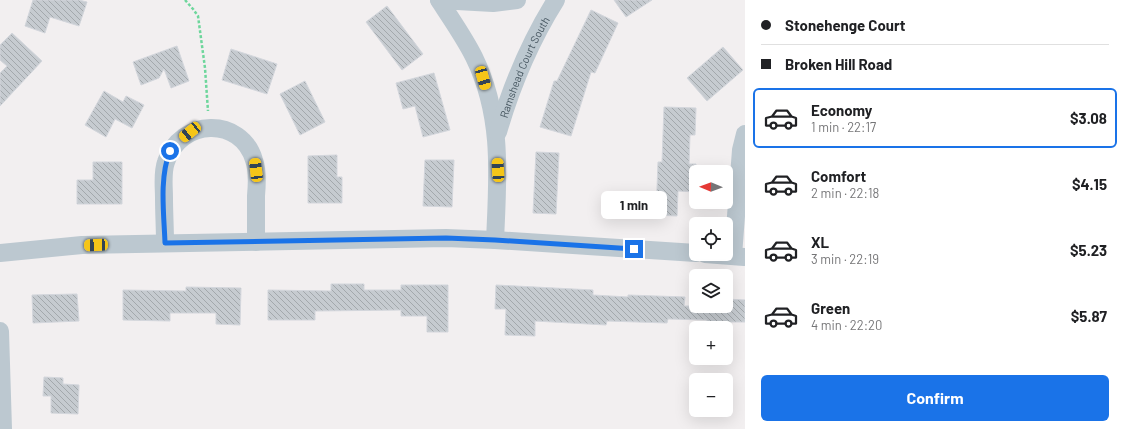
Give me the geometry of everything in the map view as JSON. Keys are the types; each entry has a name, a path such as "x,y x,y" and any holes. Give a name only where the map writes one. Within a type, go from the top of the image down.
{"street":[{"path":"439,0 493,2 517,0"},
{"path":"439,0 466,41 475,58 483,78 492,110 496,137 498,170 495,240"},
{"name":"Ramshead Court South","path":"496,137 506,104 527,51 556,0"},
{"path":"165,243 163,177 166,161 175,144 190,132 200,128 226,130 236,135 249,149 254,160 257,179 256,242"},
{"path":"739,256 741,150 745,134"},
{"path":"0,253 82,245 446,238 689,253"},
{"path":"0,331 3,429"}],"path":[{"path":"184,0 198,16 206,68 209,128"}],"building":[{"path":"33,0 79,0 87,2 79,26 50,17 45,33 25,26"},
{"path":"614,0 652,0 626,17"},
{"path":"387,6 423,54 402,70 366,22"},
{"path":"591,10 618,23 595,73 591,72 571,136 540,127 554,81 557,81"},
{"path":"12,33 42,61 0,106 0,73 7,66 0,60 0,45"},
{"path":"177,46 189,81 171,88 164,69 159,78 141,85 133,62"},
{"path":"723,47 743,70 707,101 687,78"},
{"path":"231,49 277,64 267,94 222,80"},
{"path":"434,73 450,130 423,137 415,106 403,109 396,83"},
{"path":"305,81 325,122 300,135 280,94"},
{"path":"104,91 123,102 126,96 144,105 132,128 115,119 106,137 85,125"},
{"path":"664,107 696,108 695,135 690,135 689,164 696,165 689,165 689,192 678,191 677,216 656,215 658,162 662,162"},
{"path":"536,152 559,153 556,214 533,213"},
{"path":"337,155 337,177 342,177 342,203 308,203 308,156"},
{"path":"425,160 454,160 452,207 423,206"},
{"path":"93,162 122,162 122,204 77,204 77,180 93,180"},
{"path":"331,284 364,284 364,290 401,290 401,285 448,285 448,332 427,332 427,316 401,316 401,310 315,311 315,320 268,320 268,290 331,291"},
{"path":"496,285 593,290 593,295 628,297 628,295 685,297 684,306 689,306 689,313 733,313 733,299 745,300 745,322 668,319 667,323 607,321 606,325 535,321 535,336 505,335 506,309 495,309"},
{"path":"186,287 241,288 240,325 216,324 216,313 170,313 170,321 123,320 123,290 186,291"},
{"path":"77,294 79,321 33,323 32,295"},
{"path":"44,377 63,378 63,384 79,385 78,414 51,413 51,396 43,396"}],"route":[{"path":"170,151 164,168 163,177 165,243 446,238 634,249"}]}
